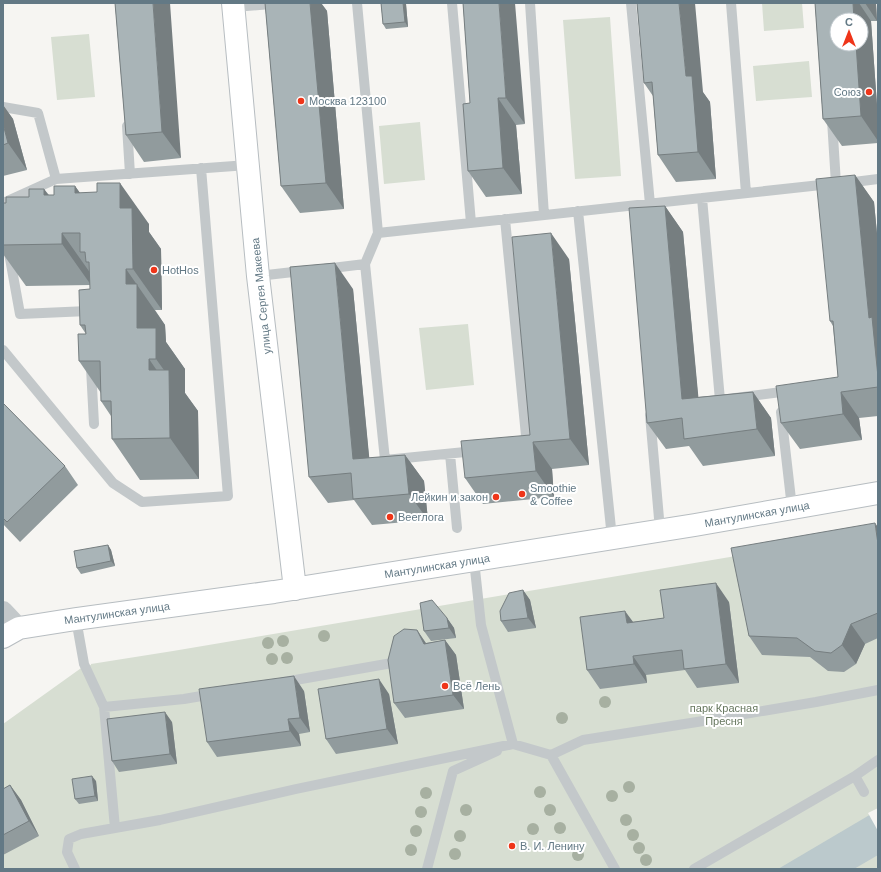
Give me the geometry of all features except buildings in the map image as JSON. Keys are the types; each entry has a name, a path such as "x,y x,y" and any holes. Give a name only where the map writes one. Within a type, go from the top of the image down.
{"street":[{"name":"улица Сергея Макеева","path":"234,5 258,276 295,589"},
{"name":"Мантулинская улица","path":"3,611 11,632 76,619 295,589 878,493"}],"lane":[{"path":"234,5 284,3"},
{"path":"357,3 378,233 365,264 385,460 488,450"},
{"path":"452,3 471,223"},
{"path":"530,3 544,215"},
{"path":"631,3 650,204"},
{"path":"731,3 746,193"},
{"path":"3,107 38,113 56,179"},
{"path":"831,108 836,184"},
{"path":"126,119 130,174"},
{"path":"3,203 56,179 248,165"},
{"path":"3,350 113,483 142,502 228,496 201,168"},
{"path":"378,233 578,211 630,210 650,204 746,193 821,189 836,184 878,179"},
{"path":"702,198 720,400 802,389"},
{"path":"578,211 612,538"},
{"path":"505,219 527,446 519,447"},
{"path":"8,246 20,314 88,311 89,326"},
{"path":"258,276 365,264"},
{"path":"91,356 94,424"},
{"path":"779,392 792,508"},
{"path":"648,404 660,530"},
{"path":"450,454 457,528"},
{"path":"474,560 480,625 513,744"},
{"path":"76,619 84,664 104,707 114,828"},
{"path":"271,684 392,663"},
{"path":"75,869 67,852 69,839 81,834 160,820 296,789 513,744 551,755 583,740 816,702 878,690"},
{"path":"104,707 184,699 220,693"},
{"path":"453,771 513,744"},
{"path":"551,755 615,869"},
{"path":"443,758 453,771"},
{"path":"694,869 855,776 878,760"},
{"path":"427,869 453,771"},
{"path":"855,776 864,792"}],"green space":[{"path":"762,3 802,3 804,28 764,31"},
{"path":"610,17 621,176 575,179 563,20"},
{"path":"89,34 95,97 57,100 51,37"},
{"path":"809,61 812,97 756,101 753,66"},
{"path":"420,122 425,180 384,184 379,126"},
{"path":"468,324 474,385 426,390 419,328"},
{"name":"парк Красная Пресня","path":"878,532 878,869 3,869 3,724 84,666"}],"shaded area":[{"path":"878,810 878,855 854,869 778,869"}],"pier":[{"path":"878,808 878,831 868,813"}],"place":[{"name":"Союз","path":"869,92"},
{"name":"Москва 123100","path":"301,101"},
{"name":"HotHos","path":"154,270"},
{"name":"Smoothie & Coffee","path":"522,494"},
{"name":"Лейкин и закон","path":"496,497"},
{"name":"Beerлога","path":"390,517"},
{"name":"Всё Лень","path":"445,686"},
{"name":"В. И. Ленину","path":"512,846"}]}
